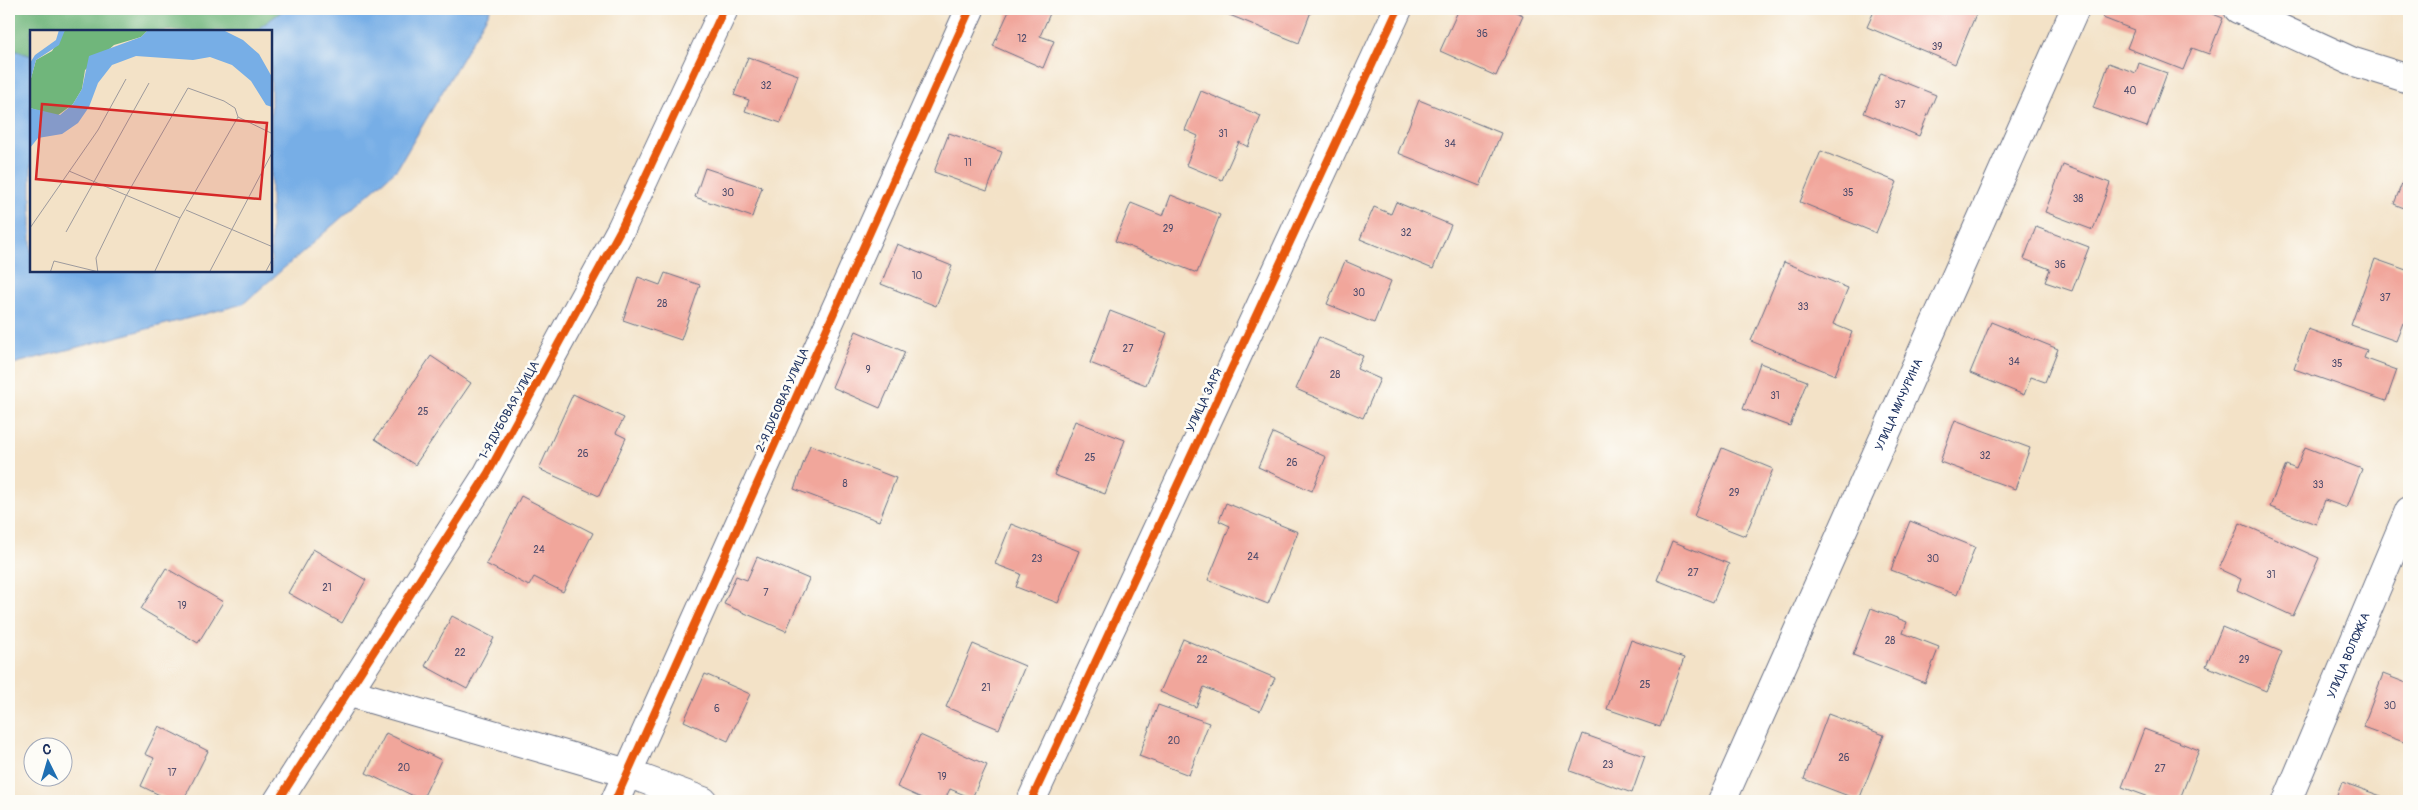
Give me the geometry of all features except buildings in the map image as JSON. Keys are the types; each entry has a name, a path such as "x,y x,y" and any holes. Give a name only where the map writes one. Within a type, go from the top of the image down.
{"street":[{"name":"1-Я ДУБОВАЯ УЛИЦА","path":"278,801 488,473 621,229 724,9"},
{"name":"2-Я ДУБОВАЯ УЛИЦА","path":"615,801 970,9"},
{"name":"УЛИЦА ЗАРЯ","path":"1031,801 1398,9"},
{"name":"УЛИЦА МИЧУРИНА","path":"1722,801 2075,9"},
{"path":"2238,9 2351,60 2409,79"},
{"name":"УЛИЦА ВОЛОЖКА","path":"2287,801 2409,511"},
{"path":"347,692 627,773 703,801"}],"green space":[{"path":"9,9 285,9 256,30 30,30 30,56 17,51 9,52"}],"water":[{"path":"285,9 491,9 397,169 243,304 9,365 9,52 17,51 30,56 30,272 272,272 272,30 256,30"}],"cycle path":[{"path":"278,801 488,473 621,229 724,9"},
{"path":"615,801 970,9"},
{"path":"1031,801 1398,9"}]}
